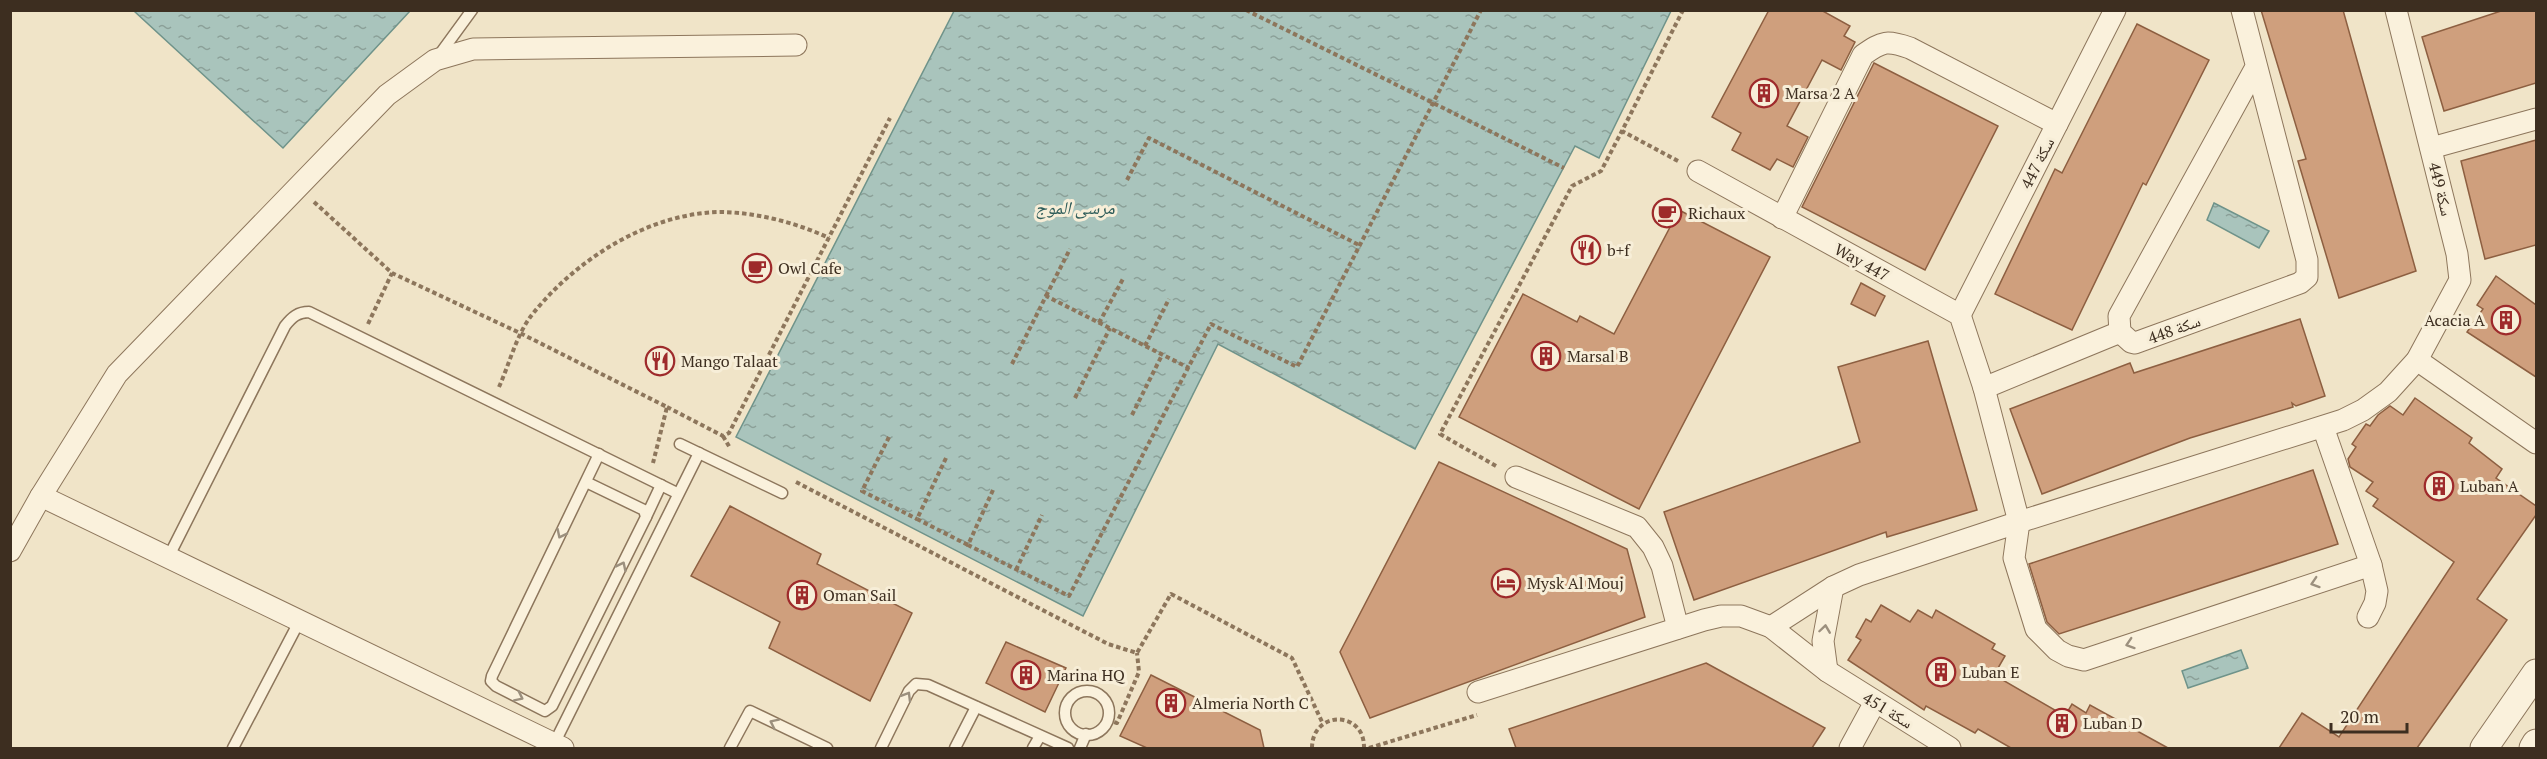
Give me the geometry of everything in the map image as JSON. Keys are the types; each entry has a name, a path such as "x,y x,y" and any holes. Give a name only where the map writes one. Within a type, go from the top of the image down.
{"street":[{"name":"سكة 447","path":"1960,315 2115,10"},
{"name":"سكة 448","path":"2120,332 2135,343 2300,283 2307,277 2307,260 2242,10"},
{"name":"سكة 449","path":"1771,627 1833,587 1859,575 2019,522 2323,427 2363,410 2388,392 2418,360 2460,280 2457,254 2396,10"},
{"path":"1782,218 1863,55 1878,44 1891,41 1910,48 2057,124"},
{"path":"10,550 117,374 387,95 435,60 473,49 796,45"},
{"path":"1984,388 2120,332 2119,316 2256,67"},
{"path":"2431,148 2536,119"},
{"name":"Way 447","path":"1698,171 1960,315"},
{"path":"1960,315 1984,388 2019,522 2014,558 2036,629 2057,650 2068,656 2084,660 2371,565"},
{"path":"2418,360 2536,443"},
{"path":"2323,427 2371,565 2377,591 2375,603 2368,617"},
{"path":"1516,477 1637,527 1653,547 1662,566 1678,628"},
{"path":"41,496 169,556 556,747"},
{"path":"1827,671 1823,641 1833,587"},
{"name":"سكة 451","path":"1478,692 1678,628 1722,616 1741,616 1771,627 1827,671 1950,748"},
{"path":"2484,748 2536,673"},
{"path":"1850,748 1875,702"},
{"path":"2533,748 2536,743"}],"lane":[{"path":"435,60 472,10"},
{"path":"169,556 291,318 301,312 309,312 362,337 677,493"},
{"path":"680,444 782,493"},
{"path":"556,747 677,493 699,453"},
{"path":"599,454 492,676 491,681 496,686 546,711 550,709 661,485"},
{"path":"586,482 644,510 646,517"},
{"path":"233,748 300,620"},
{"path":"880,748 909,691 916,684 928,684 1068,748"},
{"path":"1088,691 1102,697 1108,710 1107,720 1101,730 1086,734 1075,731 1067,720 1066,706 1075,695 1088,691"},
{"path":"955,748 976,706"},
{"path":"730,748 750,711 809,745 827,748"},
{"path":"1080,748 1086,734"},
{"path":"1033,748 1040,736"}],"path":[{"path":"1246,10 1564,168"},
{"path":"889,437 862,491 1069,596 1211,324 1297,367 1481,10"},
{"path":"1516,477 1440,434 1572,186 1601,171 1683,10"},
{"path":"723,436 729,433 890,118"},
{"path":"1622,131 1698,171"},
{"path":"1127,180 1149,138 1361,246"},
{"path":"298,187 392,273 522,334 667,407 723,436 730,448 740,453"},
{"path":"493,402 530,318 563,282 592,258 632,235 667,222 723,212 803,226 829,238"},
{"path":"1012,364 1070,249"},
{"path":"362,337 392,273"},
{"path":"1099,323 1124,277"},
{"path":"1046,296 1189,368"},
{"path":"1145,346 1169,299"},
{"path":"1075,398 1110,328"},
{"path":"1132,415 1162,355"},
{"path":"648,478 659,444 667,407"},
{"path":"917,519 946,458"},
{"path":"793,480 1108,644 1137,653"},
{"path":"968,545 993,490"},
{"path":"1016,570 1042,515"},
{"path":"1107,720 1117,723 1139,672 1137,653 1171,594 1292,658 1323,724"},
{"path":"1312,748 1313,738 1323,724 1331,720 1348,721 1361,733 1364,748"}],"water":[{"path":"134,11 410,11 283,148"},
{"name":"مرسى الموج","path":"954,11 1671,11 1599,158 1575,146 1415,449 1218,344 1083,616 736,437"},
{"path":"2214,203 2269,231 2259,248 2207,220"},
{"path":"2241,650 2248,668 2188,688 2182,671"}],"building":[{"name":"Marsa 2 A","path":"1769,10 1821,10 1850,26 1844,36 1855,42 1841,70 1822,60 1787,126 1808,137 1793,167 1777,159 1770,170 1732,150 1741,133 1712,117"},
{"path":"2261,10 2343,10 2416,271 2339,298 2298,161 2306,159"},
{"path":"2504,10 2536,10 2536,83 2444,111 2422,37"},
{"path":"2137,24 2209,60 2146,185 2143,183 2072,330 1995,294 2055,169 2062,173"},
{"path":"1874,63 1998,126 1925,270 1802,207"},
{"path":"2536,140 2536,245 2485,259 2461,161"},
{"name":"Marsal B","path":"1679,210 1770,257 1639,509 1459,417 1523,294 1577,322 1580,316 1614,334"},
{"name":"Acacia A","path":"2496,276 2536,305 2536,377 2467,332 2483,309 2477,305"},
{"path":"1861,283 1885,296 1875,316 1851,304"},
{"path":"2300,319 2325,396 2296,406 2292,403 2293,407 2190,438 2042,494 2010,409 2130,363 2134,373"},
{"path":"1928,341 1977,510 1887,537 1886,532 1694,600 1664,512 1860,442 1838,367"},
{"path":"2415,398 2472,438 2469,443 2502,469 2496,478 2536,506 2536,515 2477,599 2507,620 2417,748 2279,748 2302,713 2339,737 2454,562 2373,506 2378,499 2366,491 2373,482 2350,467 2348,459 2356,447 2352,444 2366,424 2370,426 2378,415 2390,406 2403,415"},
{"name":"Mysk Al Mouj","path":"1439,462 1627,549 1645,617 1370,718 1340,652"},
{"path":"2313,470 2338,544 2059,634 2047,622 2029,564"},
{"name":"Oman Sail","path":"730,506 821,554 817,564 912,613 870,701 769,648 780,622 691,576"},
{"name":"Luban E","path":"1881,605 1910,622 1918,610 1932,618 1936,610 1995,644 1992,649 2005,656 1994,675 2065,716 2072,704 2086,713 2090,705 2168,748 2011,748 1978,729 1975,733 1926,706 1924,710 1848,660 1861,640 1856,637 1866,619 1871,622"},
{"name":"Marina HQ","path":"1006,642 1066,668 1045,712 986,683"},
{"path":"1706,663 1825,728 1812,748 1516,748 1509,729"},
{"name":"Almeria North C","path":"1151,675 1260,730 1264,748 1147,748 1120,736"}],"place":[{"name":"Marsa 2 A","path":"1764,93"},
{"name":"Richaux","path":"1667,213"},
{"name":"b+f","path":"1586,250"},
{"name":"Owl Cafe","path":"757,268"},
{"name":"Acacia A","path":"2506,320"},
{"name":"Marsal B","path":"1546,356"},
{"name":"Mango Talaat","path":"660,361"},
{"name":"Luban A","path":"2439,486"},
{"name":"Mysk Al Mouj","path":"1506,583"},
{"name":"Oman Sail","path":"802,595"},
{"name":"Luban E","path":"1941,672"},
{"name":"Marina HQ","path":"1026,675"},
{"name":"Almeria North C","path":"1171,703"},
{"name":"Luban D","path":"2062,723"}]}
